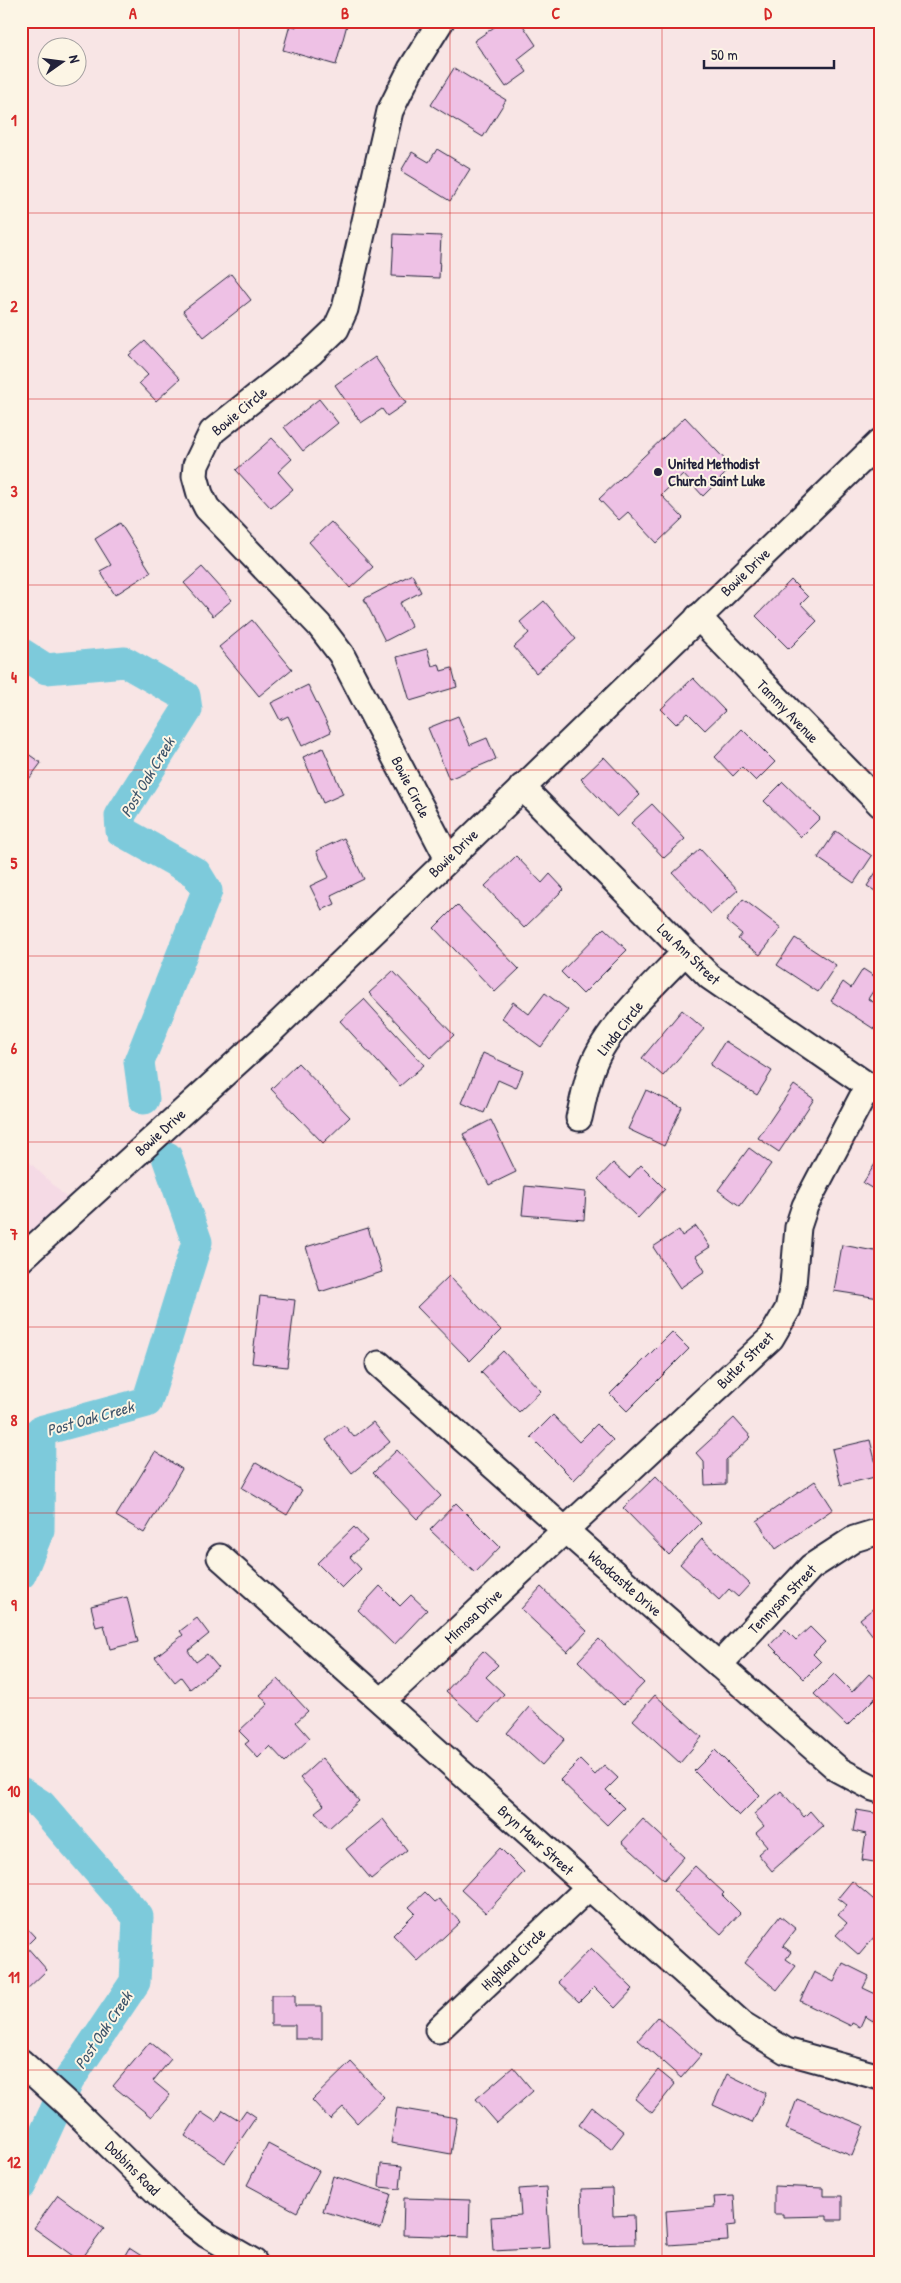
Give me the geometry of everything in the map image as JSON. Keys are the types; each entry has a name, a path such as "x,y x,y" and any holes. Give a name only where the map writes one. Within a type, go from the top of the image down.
{"street":[{"name":"Bowie Circle","path":"442,21 411,70 390,110 345,309 336,329 311,353 212,432 201,451 196,465 195,476 200,494 207,508 319,625 342,654 448,859"},
{"name":"Bowie Drive","path":"21,1259 266,1036 880,442"},
{"name":"Tammy Avenue","path":"698,617 880,804"},
{"name":"Lou Ann Street","path":"522,787 710,977 874,1090"},
{"name":"Linda Circle","path":"579,1118 592,1066 604,1044 622,1021 685,952"},
{"name":"Butler Street","path":"565,1530 771,1338 788,1309 794,1284 798,1227 805,1206 874,1090"},
{"name":"Woodcastle Drive","path":"380,1364 565,1530 839,1770 880,1790"},
{"name":"Mimosa Drive","path":"382,1701 565,1530"},
{"name":"Tennyson Street","path":"719,1666 811,1567 854,1539 880,1531"},
{"name":"Bryn Mawr Street","path":"220,1556 742,2024 786,2051 880,2077"},
{"name":"Highland Circle","path":"438,2030 589,1887"},
{"name":"Dobbins Road","path":"29,2070 76,2112 174,2209 207,2236 254,2262"}],"shaded area":[{"path":"21,1154 67,1198 21,1240"}],"building":[{"path":"298,21 348,21 336,65 283,50 290,25 296,27"},
{"path":"503,21 520,21 536,45 518,59 527,72 506,87 474,41"},
{"path":"454,68 506,100 483,137 431,105"},
{"path":"437,149 470,169 450,201 401,171 412,152 429,162"},
{"path":"394,234 441,236 439,278 392,276"},
{"path":"231,274 251,300 204,337 183,311"},
{"path":"145,341 180,379 156,401 139,383 148,375 129,355"},
{"path":"375,357 406,403 387,416 382,409 361,423 335,385"},
{"path":"319,399 338,423 303,451 284,427"},
{"path":"685,417 732,467 703,496 683,474 661,495 683,518 657,543 628,512 619,520 599,499"},
{"path":"272,438 292,459 278,472 293,489 271,508 236,470"},
{"path":"331,522 373,567 350,588 309,542"},
{"path":"120,523 151,572 115,595 100,571 111,565 95,539"},
{"path":"202,567 232,600 213,616 184,583"},
{"path":"412,574 421,592 400,603 412,627 385,641 364,599"},
{"path":"791,580 808,597 801,604 817,621 789,649 756,616"},
{"path":"544,601 576,639 536,673 514,647 529,633 520,622"},
{"path":"252,620 292,669 259,696 219,647"},
{"path":"427,649 432,666 439,664 441,671 452,668 457,687 410,701 397,657"},
{"path":"693,678 725,711 705,730 688,713 676,724 661,709"},
{"path":"308,685 331,732 302,746 288,716 280,720 271,703"},
{"path":"458,716 470,745 487,738 496,759 449,779 428,728"},
{"path":"742,729 775,762 756,781 742,767 733,776 715,757"},
{"path":"323,748 343,794 323,803 303,757"},
{"path":"21,749 41,763 29,779 21,773"},
{"path":"604,757 640,795 617,817 581,779"},
{"path":"783,782 820,818 801,837 764,801"},
{"path":"652,804 685,839 664,858 631,823"},
{"path":"836,831 872,856 854,883 818,858"},
{"path":"344,838 364,879 331,895 335,904 322,910 310,886 329,877 316,851"},
{"path":"700,849 738,890 711,914 673,873"},
{"path":"516,856 542,883 550,874 564,889 524,928 485,886"},
{"path":"880,866 880,894 867,886"},
{"path":"743,899 781,928 760,955 738,939 742,934 726,921"},
{"path":"457,905 519,969 495,992 434,928"},
{"path":"604,928 627,950 583,994 561,972"},
{"path":"795,938 836,965 818,992 777,965"},
{"path":"863,969 880,980 868,999 880,1006 880,1020 874,1029 831,1001 843,982 851,988"},
{"path":"393,971 454,1035 430,1058 369,993"},
{"path":"545,993 568,1010 541,1047 502,1018 513,1002 529,1014"},
{"path":"364,999 424,1065 400,1086 340,1021"},
{"path":"682,1010 704,1029 663,1076 642,1058"},
{"path":"725,1041 772,1071 757,1095 710,1065"},
{"path":"483,1053 523,1071 516,1088 498,1080 484,1113 462,1103"},
{"path":"298,1063 350,1117 323,1143 271,1089"},
{"path":"794,1085 814,1099 779,1152 758,1138"},
{"path":"646,1090 682,1107 664,1146 628,1129"},
{"path":"491,1120 516,1172 489,1185 463,1134"},
{"path":"749,1148 771,1164 740,1206 718,1190"},
{"path":"880,1156 880,1193 863,1183"},
{"path":"613,1163 629,1178 641,1165 665,1189 638,1218 598,1179"},
{"path":"525,1186 586,1192 584,1220 522,1215"},
{"path":"696,1226 710,1247 696,1256 705,1271 680,1288 653,1247 679,1230 682,1236"},
{"path":"368,1228 382,1272 320,1292 306,1247"},
{"path":"842,1245 880,1252 879,1298 834,1291"},
{"path":"449,1276 501,1330 470,1361 417,1307"},
{"path":"260,1296 295,1300 287,1367 252,1363"},
{"path":"672,1332 689,1349 627,1411 610,1394"},
{"path":"503,1351 541,1391 519,1412 481,1372"},
{"path":"553,1415 579,1442 597,1424 613,1440 574,1480 531,1437"},
{"path":"734,1418 751,1437 726,1460 726,1484 705,1485 704,1462 696,1453"},
{"path":"373,1422 390,1442 352,1473 326,1440 344,1425 354,1437"},
{"path":"870,1440 879,1476 841,1485 832,1449"},
{"path":"397,1450 441,1496 417,1519 373,1473"},
{"path":"155,1452 182,1469 144,1533 116,1516"},
{"path":"256,1463 302,1490 287,1515 242,1488"},
{"path":"656,1476 701,1523 669,1555 623,1508"},
{"path":"815,1481 833,1509 776,1549 757,1521"},
{"path":"456,1503 500,1547 475,1573 430,1530"},
{"path":"354,1527 367,1541 350,1557 361,1569 342,1588 317,1563"},
{"path":"702,1539 750,1584 738,1597 729,1589 719,1600 680,1564"},
{"path":"380,1586 400,1606 411,1595 427,1610 394,1645 358,1610"},
{"path":"541,1587 587,1631 567,1652 521,1609"},
{"path":"127,1597 138,1642 110,1649 104,1625 96,1627 91,1606"},
{"path":"880,1603 880,1638 877,1641 860,1619"},
{"path":"197,1618 209,1634 188,1651 196,1662 207,1654 218,1667 190,1689 181,1677 175,1682 155,1657 183,1635 180,1631"},
{"path":"810,1627 825,1642 813,1654 821,1662 804,1679 770,1645 785,1629 796,1640"},
{"path":"599,1639 644,1683 623,1705 578,1661"},
{"path":"483,1651 498,1665 486,1677 504,1694 479,1721 446,1691"},
{"path":"834,1674 852,1692 869,1674 880,1684 880,1693 847,1726 814,1694"},
{"path":"278,1679 308,1711 296,1722 310,1738 285,1762 270,1746 258,1758 245,1744 249,1741 239,1731 268,1704 260,1695"},
{"path":"655,1695 702,1737 680,1763 633,1720"},
{"path":"529,1707 565,1739 542,1765 507,1733"},
{"path":"880,1712 880,1733 876,1732"},
{"path":"715,1750 760,1795 739,1816 694,1771"},
{"path":"322,1758 359,1801 329,1828 315,1812 324,1805 300,1778"},
{"path":"580,1760 595,1775 604,1765 618,1778 606,1790 624,1808 607,1825 560,1780"},
{"path":"781,1791 804,1817 810,1811 823,1826 772,1871 758,1854 767,1846 756,1833 764,1826 754,1814"},
{"path":"857,1810 880,1814 880,1863 862,1860 866,1834 853,1831"},
{"path":"383,1819 407,1850 371,1879 346,1849"},
{"path":"643,1819 684,1857 664,1880 622,1842"},
{"path":"500,1848 524,1872 486,1913 461,1890"},
{"path":"695,1866 724,1893 722,1895 740,1913 721,1934 673,1890"},
{"path":"852,1881 880,1905 880,1930 859,1955 836,1935 847,1923 838,1915 847,1905 838,1898"},
{"path":"425,1892 435,1902 439,1899 460,1922 418,1961 393,1935 415,1913 409,1907"},
{"path":"780,1916 796,1929 783,1946 791,1952 786,1959 796,1966 777,1990 744,1963"},
{"path":"22,1923 35,1937 26,1946 47,1970 23,1993"},
{"path":"591,1948 633,1989 615,2008 594,1987 579,2002 558,1982"},
{"path":"843,1963 869,1976 863,1988 880,1996 880,2007 873,2021 865,2016 860,2027 852,2023 851,2026 800,2001 814,1972 834,1982"},
{"path":"271,1995 295,1995 295,2006 322,2006 322,2039 295,2039 295,2025 271,2025"},
{"path":"658,2017 701,2055 681,2078 638,2040"},
{"path":"150,2042 171,2059 153,2081 170,2095 151,2117 113,2086"},
{"path":"351,2062 384,2097 357,2123 343,2107 330,2119 312,2100"},
{"path":"513,2067 533,2091 497,2123 476,2099"},
{"path":"658,2070 675,2084 652,2113 635,2099"},
{"path":"727,2074 766,2093 752,2123 713,2105"},
{"path":"797,2099 864,2126 852,2156 786,2129"},
{"path":"592,2107 624,2132 611,2149 579,2125"},
{"path":"397,2108 457,2118 451,2154 391,2143"},
{"path":"223,2110 239,2120 246,2110 256,2117 225,2163 185,2136 201,2112 216,2122"},
{"path":"268,2144 319,2171 297,2212 247,2185"},
{"path":"381,2164 402,2166 400,2189 379,2187"},
{"path":"333,2176 391,2194 381,2229 323,2211"},
{"path":"774,2186 823,2188 823,2196 842,2196 842,2220 827,2220 827,2216 783,2217 783,2214 774,2214"},
{"path":"546,2187 550,2248 493,2251 491,2217 521,2215 519,2189"},
{"path":"612,2188 613,2216 634,2215 635,2244 583,2245 581,2189"},
{"path":"58,2195 104,2229 80,2261 34,2228"},
{"path":"734,2196 736,2225 727,2226 728,2241 668,2245 666,2211 715,2207 714,2197"},
{"path":"404,2198 470,2200 469,2237 403,2235"},
{"path":"129,2248 151,2262 121,2262"}],"waterway":[{"name":"Post Oak Creek","path":"21,653 46,669 125,662 185,696 187,710 120,816 121,831 196,873 207,891 139,1062 144,1099"},
{"name":"Post Oak Creek","path":"21,1574 39,1530 40,1431 147,1402 197,1242 167,1157"},
{"name":"Post Oak Creek","path":"21,1792 41,1805 138,1917 135,1982 69,2080 21,2185"}],"place":[{"name":"United Methodist Church Saint Luke","path":"658,472"}]}
